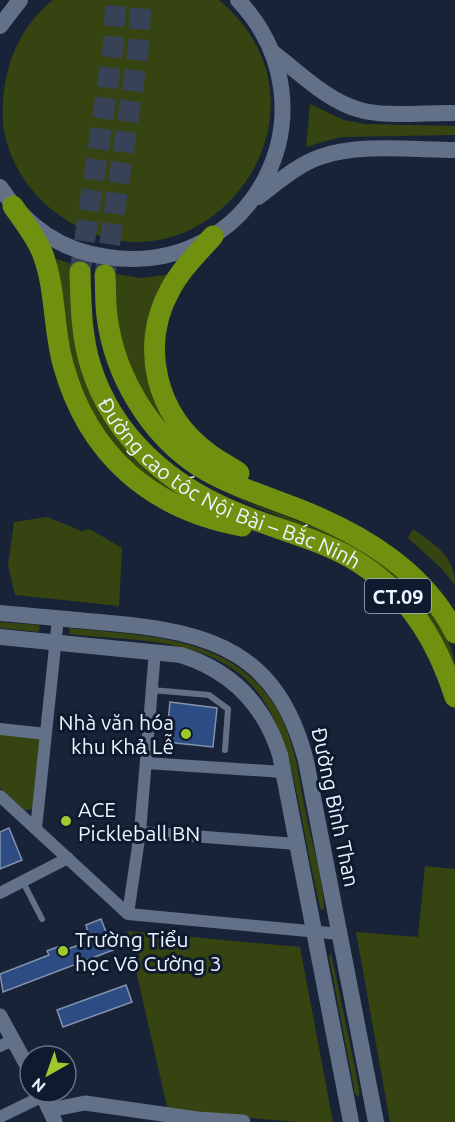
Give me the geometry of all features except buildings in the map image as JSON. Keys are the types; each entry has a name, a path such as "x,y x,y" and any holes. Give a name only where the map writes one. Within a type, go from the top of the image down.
{"highway":[{"path":"13,206 42,253 63,365 72,390 86,421 124,472 159,497 185,510 230,524 299,536"},
{"path":"213,236 177,279 159,314 154,337 159,387 173,415 207,453 302,510"},
{"name":"Đường cao tốc Nội Bài – Bắc Ninh","path":"80,272 81,318 91,367 112,413 137,446 163,472 189,490 236,513 299,536 351,559 390,587 422,623 434,642 455,697"},
{"name":"Đường cao tốc Nội Bài – Bắc Ninh","path":"105,275 107,316 117,359 136,400 164,437 200,467 246,489 302,510 362,537 385,553 425,590 455,633"}],"main road":[{"path":"1,23 20,0"},
{"path":"0,187 13,206 47,236 65,247 89,255 134,260 175,255 213,236 236,219 249,203 272,165 281,134 283,98 272,52 261,28 238,0"},
{"path":"272,52 335,98 356,109 374,112 455,112"},
{"path":"249,203 305,164 328,155 371,150 455,150"},
{"name":"Đường Bình Than","path":"0,613 147,626 187,633 231,651 267,681 290,712 300,739 376,1122"},
{"name":"Đường Bình Than","path":"0,637 155,651 201,662 221,672 243,690 268,723 283,772 351,1122"}],"street":[{"path":"36,829 58,618"},
{"path":"128,914 140,832 155,651"},
{"path":"0,729 46,734"},
{"path":"146,763 283,772"},
{"path":"0,796 128,914 340,934"},
{"path":"140,832 297,844"},
{"path":"0,893 68,858"},
{"path":"0,1016 6,1043 18,1057"},
{"path":"0,1117 47,1105 85,1103 197,1119 243,1122"}],"lane":[{"path":"152,690 209,695 228,709 225,750"},
{"path":"23,881 42,919"}],"green space":[{"path":"53,0 219,0 257,47 271,97 264,146 240,189 204,222 158,240 107,238 55,212 36,194 20,173 9,150 3,125 7,72 29,25"},
{"path":"310,104 344,120 365,124 455,126 455,135 340,137 306,147"},
{"path":"56,259 72,264 86,367 183,497 156,487 130,465 95,419 73,365"},
{"path":"116,274 142,278 172,274 153,311 172,429 167,434 124,358 115,317"},
{"path":"225,493 335,536 382,564 405,584 438,623 453,653 455,670 446,647 312,531"},
{"path":"47,517 82,531 90,529 122,548 119,606 15,595 8,566 14,522"},
{"path":"413,529 436,546 448,559 452,566 455,585 441,568 408,538"},
{"path":"0,622 39,625 40,629 38,632 0,628"},
{"path":"70,628 136,635 198,648 226,660 251,677 272,701 291,742 320,875 324,911 320,908 289,759 281,735 259,694 242,676 222,662 196,651 149,641 69,634"},
{"path":"0,733 40,738 34,809 24,810 0,788"},
{"path":"425,866 455,869 455,1122 390,1122 356,932 418,937"},
{"path":"127,931 300,947 333,1122 298,1122 168,1111"},
{"path":"331,953 359,1087 359,1097 355,1094 329,956"}],"tunnel":[{"path":"80,272 113,48 116,0"},
{"path":"105,275 138,51 141,0"}],"place":[{"name":"Nhà văn hóa khu Khả Lễ","path":"186,734"},
{"name":"ACE Pickleball BN","path":"66,821"},
{"name":"Trường Tiểu học Võ Cường 3","path":"63,951"}]}
